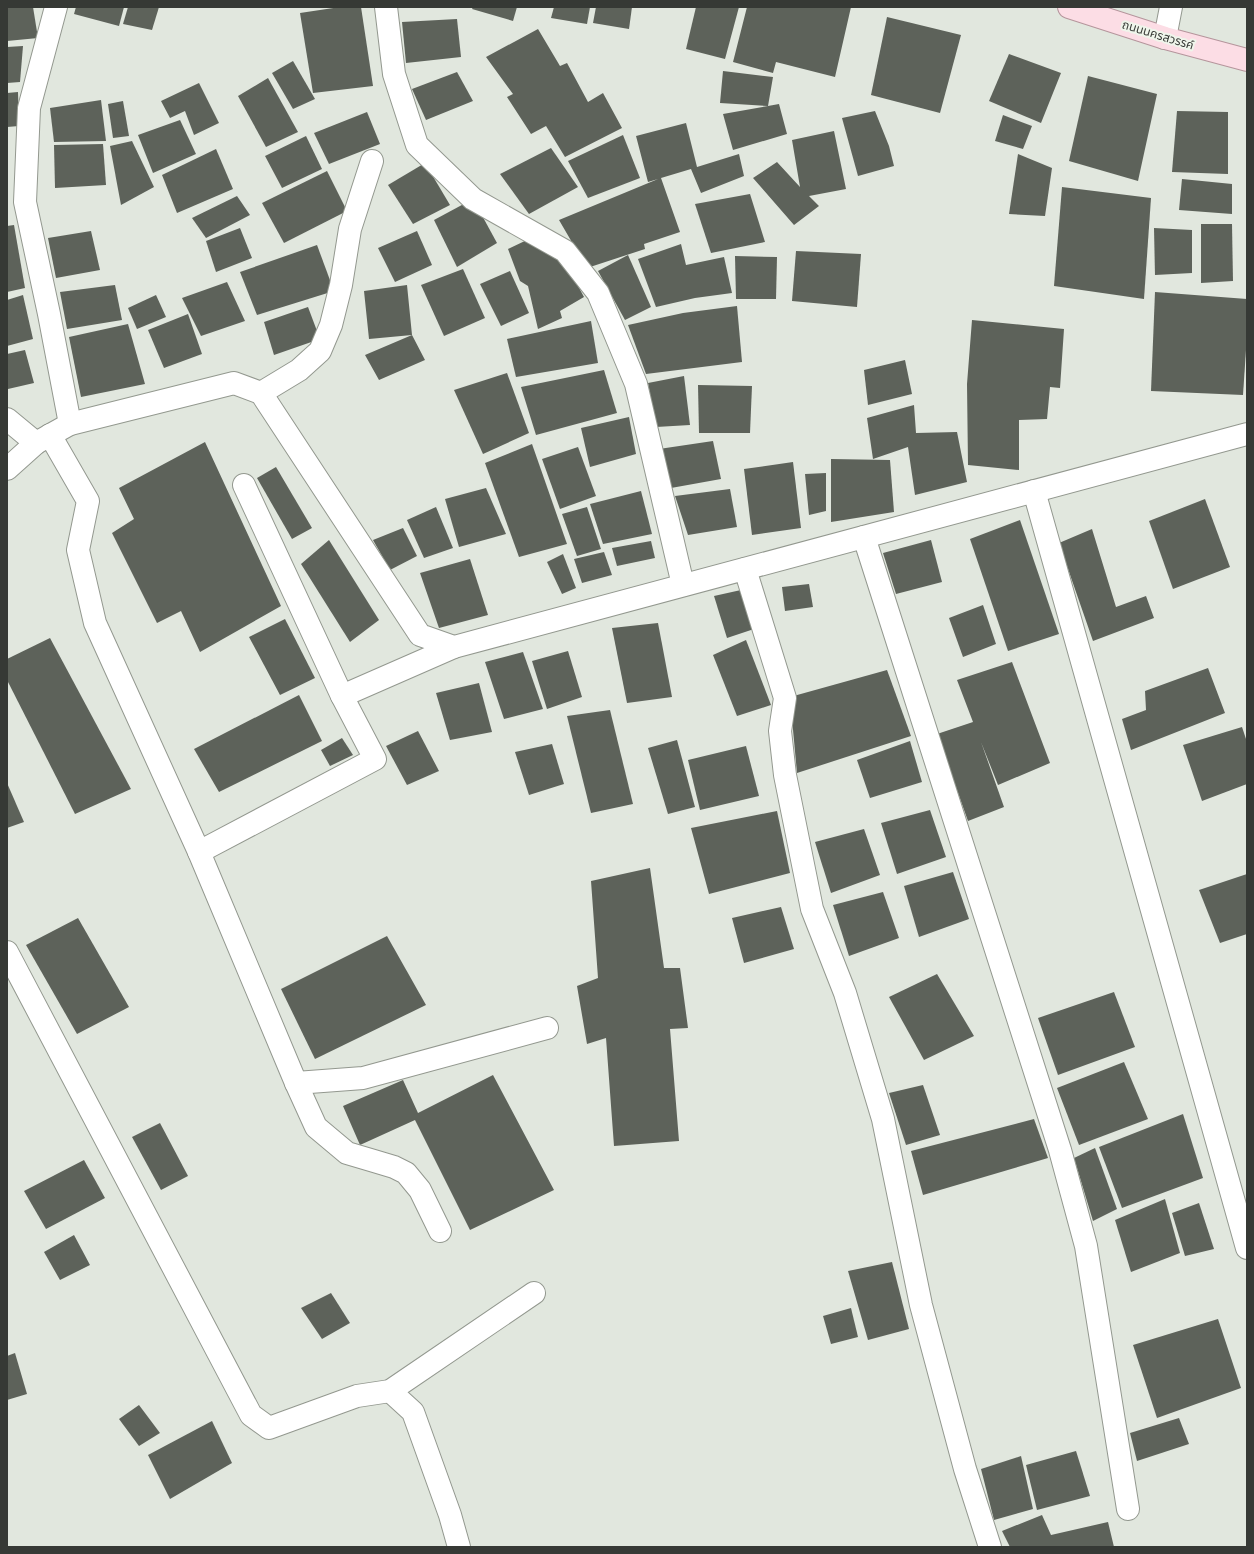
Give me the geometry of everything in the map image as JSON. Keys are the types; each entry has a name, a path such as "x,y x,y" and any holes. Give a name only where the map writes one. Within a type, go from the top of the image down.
{"main road":[{"name":"ถนนนครสวรรค์","path":"1073,8 1165,38 1247,60"}],"street":[{"path":"56,7 29,108 16,204 49,314 70,424"},
{"path":"386,7 394,74 417,145 473,199 564,251 598,293 636,384 683,585"},
{"path":"1165,38 1171,7"},
{"path":"261,393 299,370 320,351 331,324 341,285 350,229 372,161"},
{"path":"7,469 43,439 70,424 234,383 261,393 420,635 454,647"},
{"path":"7,420 43,439 88,501 78,550 95,623 199,852 316,1127 347,1153 394,1168 406,1174 420,1190 440,1231"},
{"path":"342,696 454,647 1247,434"},
{"path":"199,852 375,759 342,696 244,486"},
{"path":"1034,491 1247,1248"},
{"path":"864,537 1060,1150 1086,1246 1128,1509"},
{"path":"745,569 785,698 780,731 785,775 812,909 845,993 883,1119 921,1305 965,1469 990,1547"},
{"path":"7,952 251,1415 269,1428 357,1396 390,1391 534,1293"},
{"path":"296,1083 362,1078 547,1028"},
{"path":"390,1391 413,1412 450,1515 459,1547"}],"building":[{"path":"7,7 33,7 38,38 7,41"},
{"path":"76,7 124,7 119,26 74,14"},
{"path":"128,7 159,7 152,30 123,24"},
{"path":"340,7 361,7 373,86 313,93 300,13"},
{"path":"473,7 517,7 513,21 472,9"},
{"path":"554,7 590,7 587,24 551,18"},
{"path":"596,7 632,7 629,29 593,23"},
{"path":"696,7 739,7 725,59 686,49"},
{"path":"747,7 851,7 835,77 776,62 773,73 733,62"},
{"path":"887,17 961,35 940,113 871,95"},
{"path":"457,19 461,57 406,63 402,22"},
{"path":"538,29 560,66 567,63 588,102 603,93 622,128 565,157 546,126 531,134 507,97 513,94 486,57"},
{"path":"23,46 20,82 7,83 7,47"},
{"path":"1009,54 1061,73 1041,123 989,101"},
{"path":"293,61 315,99 293,109 272,73"},
{"path":"723,71 773,77 768,106 720,103"},
{"path":"457,72 473,101 426,120 412,89"},
{"path":"1088,76 1157,94 1138,181 1069,161"},
{"path":"268,78 298,132 266,147 238,96"},
{"path":"199,83 219,123 194,135 185,111 170,118 161,101"},
{"path":"18,92 19,126 7,127 7,93"},
{"path":"101,100 106,141 54,142 50,108"},
{"path":"123,101 129,136 113,138 108,104"},
{"path":"779,104 787,134 733,150 723,114"},
{"path":"875,111 889,146 894,166 858,176 842,118"},
{"path":"1177,111 1228,112 1228,174 1172,172"},
{"path":"367,112 380,144 329,164 314,133"},
{"path":"1003,115 1032,126 1023,149 995,141"},
{"path":"180,120 196,154 153,173 138,135"},
{"path":"686,123 697,167 739,154 744,176 701,193 691,169 661,178 680,232 644,244 645,249 587,268 559,220 658,179 648,182 636,136"},
{"path":"834,131 846,189 809,196 819,206 794,225 753,178 777,162 800,187 792,140"},
{"path":"623,135 640,178 588,198 568,161"},
{"path":"306,136 322,169 282,188 265,156"},
{"path":"132,141 154,187 121,205 110,146"},
{"path":"103,144 106,185 55,188 54,145"},
{"path":"551,148 578,187 529,214 500,174"},
{"path":"216,149 233,189 177,213 162,175"},
{"path":"1018,154 1052,168 1045,216 1009,214"},
{"path":"425,163 450,205 413,224 388,185"},
{"path":"327,171 347,211 284,243 262,203"},
{"path":"1182,179 1232,184 1232,214 1179,210"},
{"path":"1062,187 1151,198 1144,299 1054,286"},
{"path":"750,194 765,242 711,253 695,204"},
{"path":"237,196 250,215 206,238 192,218"},
{"path":"473,199 497,243 457,267 434,220"},
{"path":"1201,224 1232,224 1233,281 1201,283"},
{"path":"14,225 25,288 7,292 7,226"},
{"path":"240,228 252,258 216,272 206,241"},
{"path":"1154,228 1192,230 1192,273 1155,275"},
{"path":"91,231 100,270 56,278 48,238"},
{"path":"417,231 432,265 395,282 378,248"},
{"path":"529,239 570,264 570,271 584,297 560,311 562,318 538,329 528,286 520,281 508,249"},
{"path":"681,244 686,265 724,257 732,293 695,298 656,307 638,259"},
{"path":"317,245 334,291 257,315 240,272"},
{"path":"796,251 861,254 857,307 792,301"},
{"path":"628,255 651,307 625,320 598,271"},
{"path":"735,256 777,257 776,299 736,299"},
{"path":"463,269 485,318 444,336 421,285"},
{"path":"510,271 529,313 501,326 480,284"},
{"path":"227,282 245,321 201,336 182,298"},
{"path":"115,285 122,320 67,329 60,292"},
{"path":"407,285 412,335 369,339 364,291"},
{"path":"1155,292 1247,299 1247,335 1243,395 1151,391"},
{"path":"23,295 33,339 7,346 7,300"},
{"path":"156,295 166,317 137,329 128,308"},
{"path":"737,306 742,362 646,374 628,325 683,313"},
{"path":"308,307 320,339 274,355 264,322"},
{"path":"188,314 202,354 164,368 148,330"},
{"path":"972,320 1064,329 1060,388 1050,387 1047,419 1019,420 1019,470 968,465 967,384"},
{"path":"591,321 598,363 516,377 507,339"},
{"path":"128,324 145,384 81,397 69,337"},
{"path":"412,335 425,360 379,380 365,355"},
{"path":"25,350 34,383 8,389 7,354"},
{"path":"905,360 912,394 868,405 864,370"},
{"path":"604,370 617,413 536,435 521,387"},
{"path":"507,373 529,433 483,454 454,390"},
{"path":"684,376 690,425 656,427 648,383"},
{"path":"698,385 752,386 750,433 699,433"},
{"path":"914,405 916,433 957,432 967,482 915,495 908,447 873,459 867,418"},
{"path":"629,417 636,454 590,467 581,428"},
{"path":"713,441 721,479 671,488 659,449"},
{"path":"205,442 281,606 200,652 181,611 157,623 112,533 134,519 119,488"},
{"path":"532,444 567,544 519,557 485,463"},
{"path":"578,447 596,496 560,509 542,459"},
{"path":"831,459 890,460 894,512 831,522"},
{"path":"793,462 801,528 752,535 744,469"},
{"path":"276,467 312,528 292,539 257,478"},
{"path":"826,473 826,511 809,515 805,474"},
{"path":"486,488 506,534 459,547 445,499"},
{"path":"730,489 737,527 688,535 675,496"},
{"path":"641,491 652,534 603,544 590,504"},
{"path":"1205,499 1230,567 1173,589 1149,521"},
{"path":"436,507 453,548 424,558 407,520"},
{"path":"587,507 601,549 577,556 562,514"},
{"path":"1020,520 1059,634 1008,651 970,539"},
{"path":"403,528 417,556 390,570 373,540"},
{"path":"1092,529 1116,607 1146,596 1154,618 1093,641 1059,543"},
{"path":"329,540 379,620 350,642 301,564"},
{"path":"931,540 942,582 896,594 883,553"},
{"path":"651,541 655,558 617,566 612,548"},
{"path":"604,552 612,575 582,583 574,559"},
{"path":"563,554 576,588 562,594 547,562"},
{"path":"470,559 488,615 439,628 420,573"},
{"path":"809,584 813,607 785,611 782,587"},
{"path":"741,590 754,629 727,638 714,596"},
{"path":"983,605 996,644 963,657 949,618"},
{"path":"285,619 315,678 280,695 249,637"},
{"path":"658,623 672,697 627,703 612,628"},
{"path":"50,638 131,789 75,814 7,680 7,659"},
{"path":"746,640 771,705 737,716 713,655"},
{"path":"568,651 582,697 547,709 532,661"},
{"path":"523,652 543,709 504,719 485,662"},
{"path":"1012,662 1050,763 998,785 981,742 1004,807 968,821 937,734 973,722 957,680"},
{"path":"1208,668 1225,713 1131,750 1122,719 1146,710 1145,691"},
{"path":"887,670 911,736 797,773 790,697"},
{"path":"479,683 492,732 450,740 436,693"},
{"path":"299,695 322,741 219,792 194,749"},
{"path":"610,710 633,804 591,813 567,716"},
{"path":"1242,727 1247,742 1247,784 1202,801 1183,745"},
{"path":"418,731 439,771 407,785 386,746"},
{"path":"342,738 353,755 330,766 321,750"},
{"path":"677,740 695,807 668,814 648,748"},
{"path":"910,741 922,782 870,798 857,760"},
{"path":"552,744 564,784 529,795 515,752"},
{"path":"746,746 759,796 700,810 688,760"},
{"path":"7,783 24,822 7,828"},
{"path":"930,810 946,857 897,874 881,823"},
{"path":"777,811 790,873 709,894 691,828"},
{"path":"864,829 880,875 831,893 815,842"},
{"path":"650,868 664,968 680,968 688,1028 670,1029 679,1141 614,1146 606,1038 587,1044 577,986 598,978 591,881"},
{"path":"953,872 969,919 919,937 904,886"},
{"path":"1247,874 1247,934 1220,943 1199,890"},
{"path":"883,892 899,938 849,956 833,905"},
{"path":"781,907 794,949 744,963 732,918"},
{"path":"78,918 129,1007 77,1034 26,945"},
{"path":"387,936 426,1005 315,1059 281,989"},
{"path":"937,974 974,1036 924,1060 889,997"},
{"path":"1114,992 1135,1047 1058,1075 1038,1018"},
{"path":"1124,1062 1148,1119 1079,1145 1057,1088"},
{"path":"493,1075 554,1190 470,1230 415,1120 360,1145 343,1106 403,1080 418,1113"},
{"path":"923,1085 940,1135 906,1145 889,1093"},
{"path":"1183,1114 1203,1178 1122,1208 1099,1147"},
{"path":"1034,1119 1048,1158 923,1195 911,1151"},
{"path":"160,1123 188,1176 161,1190 132,1137"},
{"path":"1095,1148 1117,1209 1093,1221 1074,1158"},
{"path":"84,1160 105,1198 46,1229 24,1191"},
{"path":"1165,1199 1180,1253 1131,1272 1115,1220"},
{"path":"1199,1203 1214,1249 1185,1256 1172,1213"},
{"path":"74,1235 90,1265 60,1280 44,1252"},
{"path":"892,1262 909,1329 868,1340 848,1271"},
{"path":"331,1293 350,1323 322,1339 301,1308"},
{"path":"851,1308 858,1337 831,1344 823,1316"},
{"path":"1218,1319 1241,1388 1157,1418 1133,1345"},
{"path":"15,1353 27,1394 7,1400 7,1356"},
{"path":"139,1405 160,1433 139,1446 119,1419"},
{"path":"1179,1418 1189,1444 1137,1461 1130,1433"},
{"path":"212,1421 232,1463 170,1499 148,1455"},
{"path":"1076,1451 1090,1496 1037,1510 1026,1465"},
{"path":"1021,1456 1033,1509 994,1520 981,1469"},
{"path":"1042,1515 1051,1535 1108,1522 1114,1547 1010,1547 1002,1531"}]}
